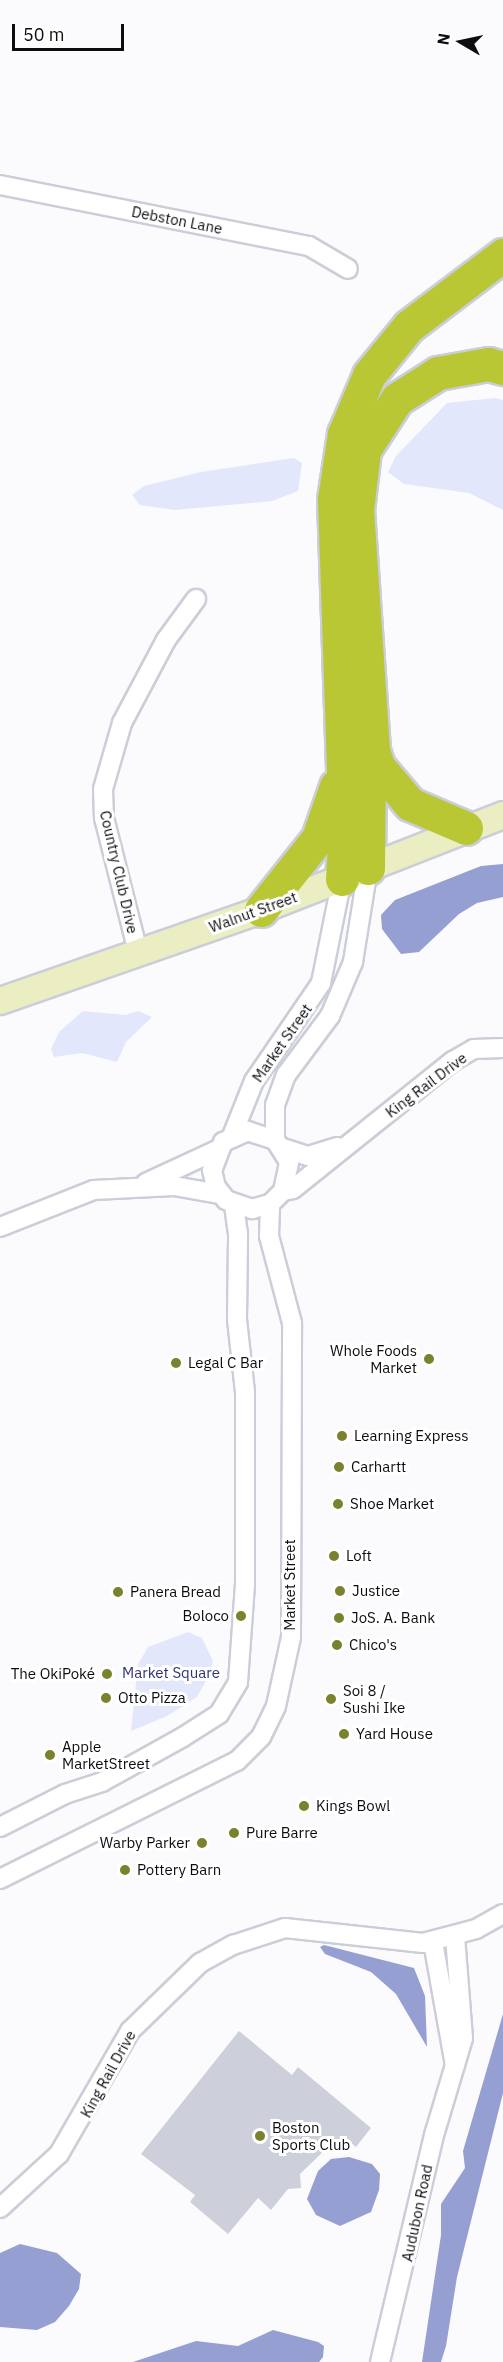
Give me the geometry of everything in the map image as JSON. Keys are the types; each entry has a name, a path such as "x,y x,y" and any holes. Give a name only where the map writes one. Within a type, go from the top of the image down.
{"highway":[{"path":"355,873 345,830 340,770 334,499 344,434 369,375 409,326 503,255"},
{"path":"355,873 369,726 357,510 364,450 397,399 438,373 488,364 503,368"},
{"path":"369,726 378,766 393,786 431,816 466,828"},
{"path":"261,910 318,838 340,770"}],"main road":[{"name":"Walnut Street","path":"0,1001 261,910 503,815"}],"street":[{"name":"Debston Lane","path":"0,185 309,246 348,269"},
{"name":"Country Club Drive","path":"138,952 104,818 103,789 122,723 166,640 196,599"},
{"name":"Market Street","path":"217,1150 232,1136 254,1082 321,983 355,873"},
{"name":"Market Street","path":"0,1879 237,1761 261,1737 276,1706 291,1637 292,1323 269,1236 276,1197 289,1162 279,1144 275,1105 286,1075 330,1016 352,963 355,873"},
{"name":"King Rail Drive","path":"276,1197 293,1189 453,1061 474,1049 503,1048"},
{"path":"232,1136 249,1131 279,1144"},
{"name":"King Rail Drive","path":"279,1144 319,1155 356,1139"},
{"path":"142,1185 217,1150"},
{"path":"0,1827 65,1794 102,1782 183,1737 219,1714 238,1682 245,1572 245,1392 237,1320 238,1234 227,1199 212,1170 217,1150"},
{"path":"0,1227 94,1190 142,1185 227,1199 252,1209 276,1197"},
{"name":"King Rail Drive","path":"0,2208 59,2154 130,2031 200,1964 233,1945 285,1928 433,1942 455,1936 503,1914"},
{"name":"Audubon Road","path":"380,2362 465,2024 455,1936"},
{"name":"Audubon Road","path":"433,1942 455,2065"}],"green space":[{"path":"495,398 503,400 503,510 469,493 404,484 388,472 396,456 447,403"},
{"path":"294,458 302,463 298,491 272,501 175,510 140,505 132,495 144,486 201,472"},
{"path":"83,1011 126,1015 138,1011 152,1017 126,1042 117,1062 82,1053 54,1057 51,1049 59,1032"},
{"name":"Market Square","path":"188,1632 202,1638 213,1661 207,1679 197,1697 167,1716 131,1731 138,1664 148,1647"}],"water":[{"path":"503,864 503,897 477,903 459,914 419,952 401,954 382,929 381,915 395,900 481,866"},
{"path":"324,1945 414,1968 425,1996 427,2047 396,1994 371,1972 325,1954 320,1947"},
{"path":"503,2014 503,2093 457,2277 446,2346 441,2362 422,2362 441,2235 441,2204 465,2168 463,2151"},
{"path":"349,2157 372,2164 380,2174 379,2190 371,2212 340,2226 316,2215 307,2199 318,2171 331,2159"},
{"path":"20,2244 57,2253 81,2274 79,2289 69,2306 55,2322 37,2330 0,2327 0,2253"},
{"path":"273,2330 318,2342 324,2346 323,2357 319,2362 133,2362 196,2341 238,2346"}],"building":[{"name":"Boston Sports Club","path":"239,2031 292,2075 298,2067 371,2128 356,2147 351,2143 347,2149 343,2145 326,2149 300,2174 301,2188 288,2189 271,2210 258,2198 228,2234 190,2202 195,2195 141,2154"}],"place":[{"name":"Whole Foods Market","path":"429,1359"},
{"name":"Legal C Bar","path":"176,1363"},
{"name":"Learning Express","path":"342,1436"},
{"name":"Carhartt","path":"339,1467"},
{"name":"Shoe Market","path":"338,1504"},
{"name":"Loft","path":"334,1556"},
{"name":"Justice","path":"340,1591"},
{"name":"Panera Bread","path":"118,1592"},
{"name":"Boloco","path":"241,1616"},
{"name":"JoS. A. Bank","path":"339,1618"},
{"name":"Chico's","path":"337,1645"},
{"name":"The OkiPoké","path":"107,1674"},
{"name":"Otto Pizza","path":"106,1698"},
{"name":"Soi 8 / Sushi Ike","path":"331,1699"},
{"name":"Yard House","path":"344,1734"},
{"name":"Apple MarketStreet","path":"50,1755"},
{"name":"Kings Bowl","path":"304,1806"},
{"name":"Pure Barre","path":"234,1833"},
{"name":"Warby Parker","path":"202,1843"},
{"name":"Pottery Barn","path":"125,1870"},
{"name":"Boston Sports Club","path":"260,2136"}]}
